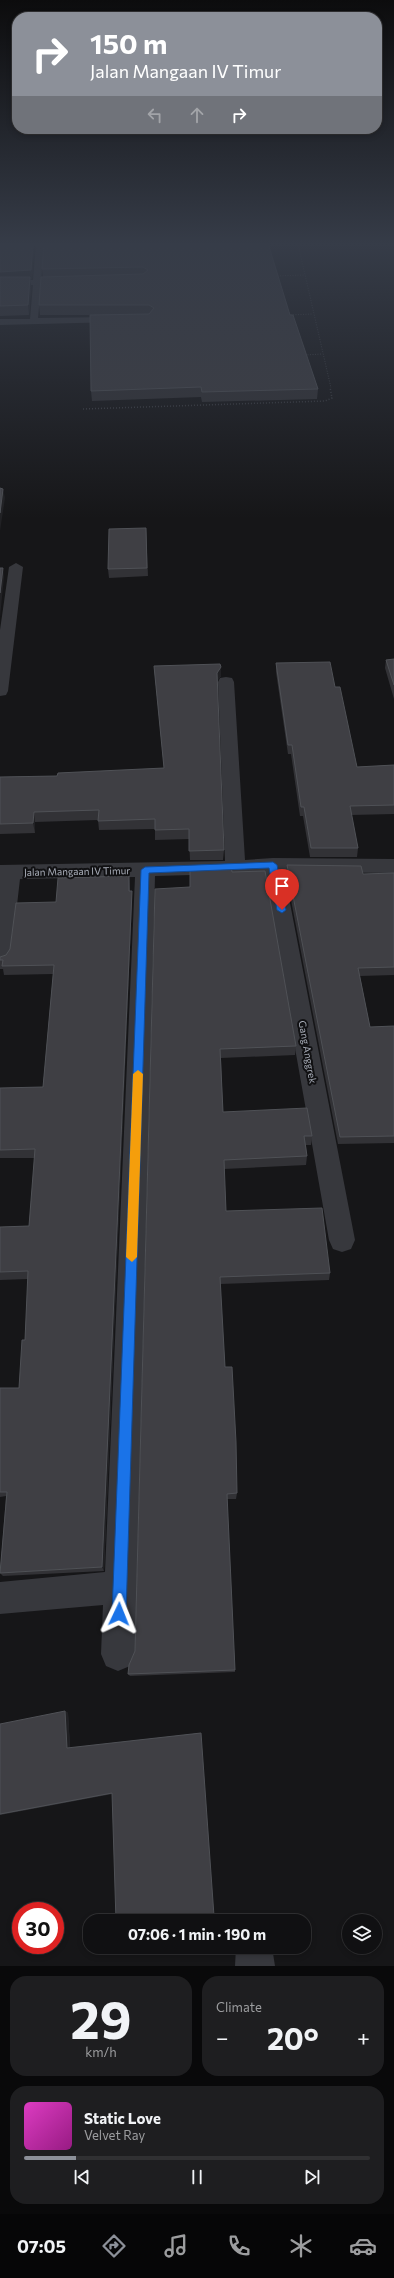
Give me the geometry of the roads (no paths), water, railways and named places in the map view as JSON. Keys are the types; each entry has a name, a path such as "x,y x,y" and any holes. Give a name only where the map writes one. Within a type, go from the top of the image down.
{"street":[{"path":"0,691 16,567"},
{"path":"226,682 236,868"},
{"name":"Jalan Mangaan IV Timur","path":"5,872 236,868 273,865 394,866"},
{"name":"Gang Anggrek","path":"273,865 342,1240"},
{"path":"118,1654 145,870"},
{"path":"0,957 5,872"},
{"path":"0,1598 120,1587"}]}
